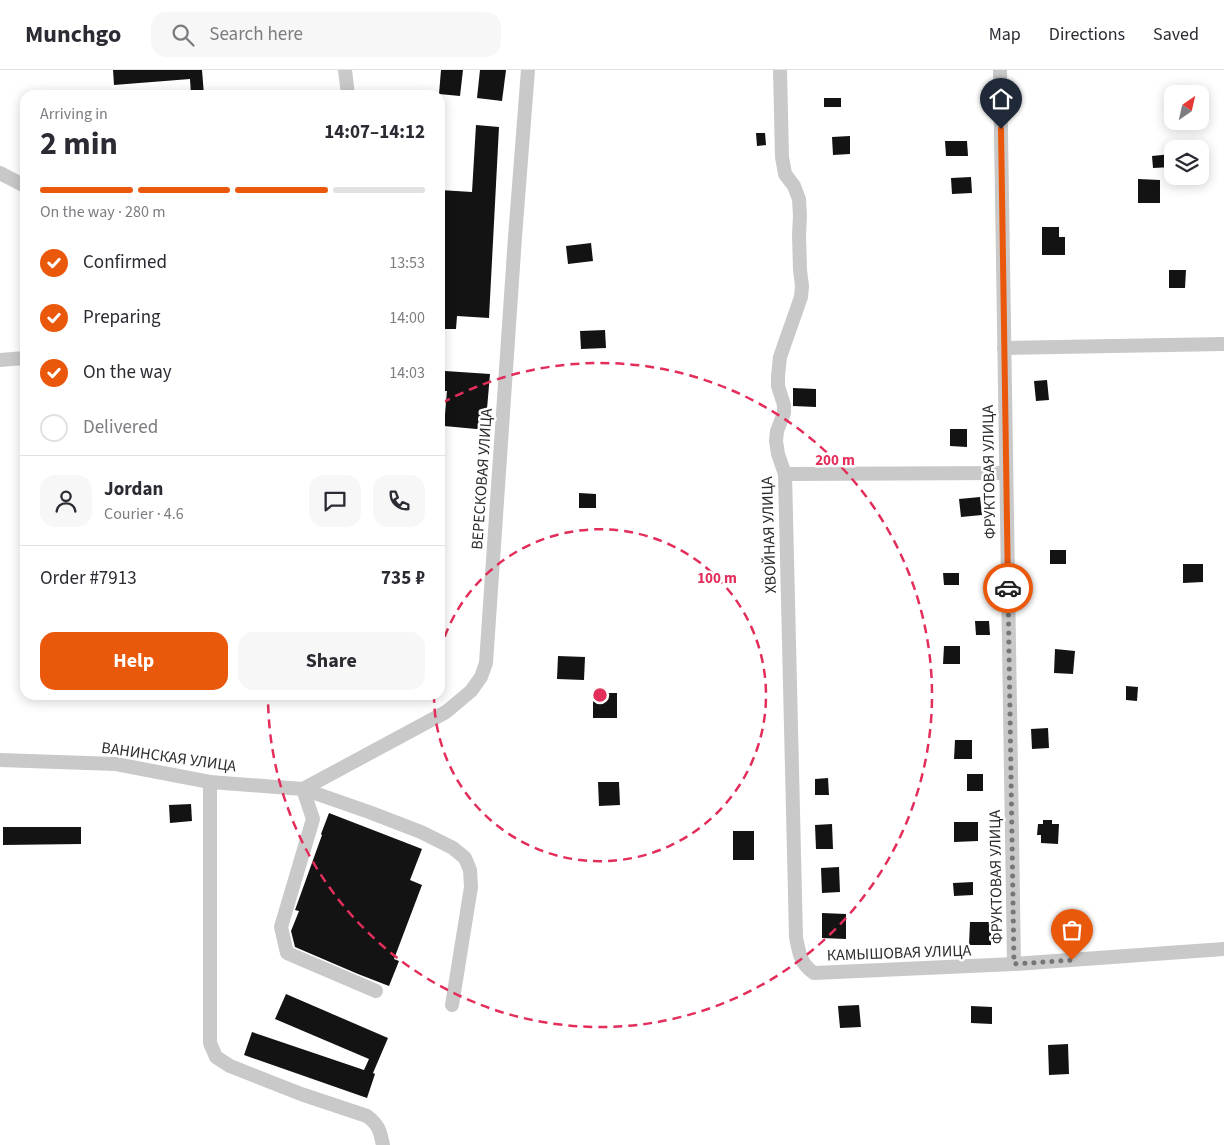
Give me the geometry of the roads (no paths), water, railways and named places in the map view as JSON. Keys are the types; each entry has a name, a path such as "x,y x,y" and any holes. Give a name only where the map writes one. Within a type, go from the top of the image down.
{"street":[{"path":"345,70 347,90"},
{"name":"ВЕРЕСКОВАЯ УЛИЦА","path":"303,789 446,712 472,690 481,677 486,663 528,70"},
{"name":"ХВОЙНАЯ УЛИЦА","path":"780,70 782,157 785,174 794,186 799,199 802,286 801,297 780,356 778,386 784,405 784,412 777,430 776,441 785,474 796,937 803,962 814,973"},
{"name":"ФРУКТОВАЯ УЛИЦА","path":"1000,70 1014,964"},
{"path":"0,173 20,183"},
{"path":"1004,348 1224,344"},
{"path":"0,360 20,358"},
{"path":"785,474 1006,473"},
{"name":"ВАНИНСКАЯ УЛИЦА","path":"0,760 116,764 210,782 303,789 421,832 453,848 465,858 470,870 471,887 452,1005"},
{"path":"210,782 210,1042 216,1057 230,1066 283,1087 367,1116 376,1122 383,1145"},
{"path":"303,789 313,819 281,927 288,954 376,991"},
{"name":"КАМЫШОВАЯ УЛИЦА","path":"814,973 1014,964 1224,949"}]}
